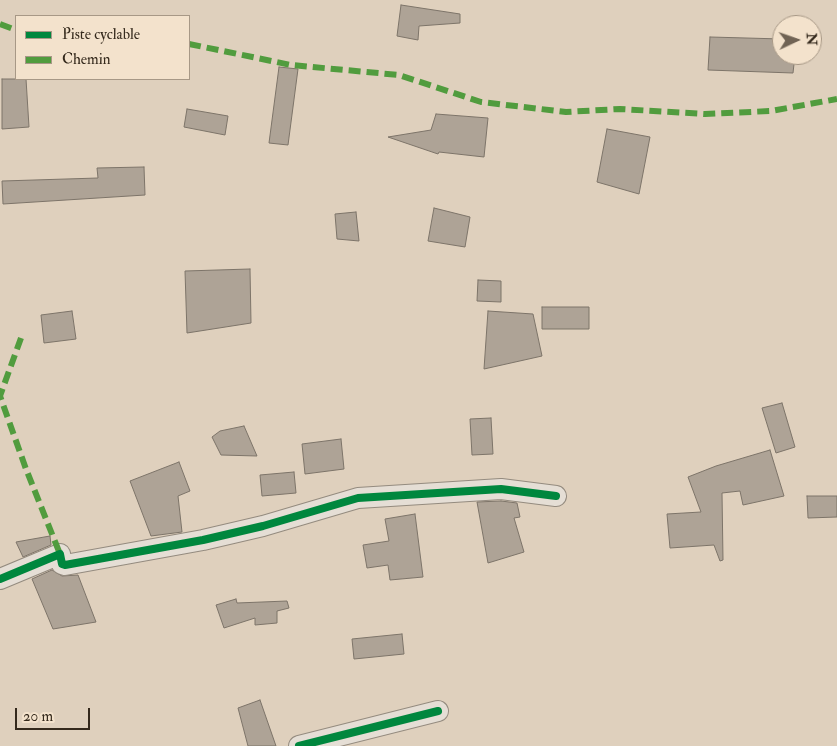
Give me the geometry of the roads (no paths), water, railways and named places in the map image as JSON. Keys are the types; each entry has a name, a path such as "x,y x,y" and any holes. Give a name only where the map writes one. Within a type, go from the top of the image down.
{"street":[{"path":"0,580 60,554 62,564 65,565 203,540 263,526 358,498 501,488 556,496"},
{"path":"299,746 438,711"}]}
